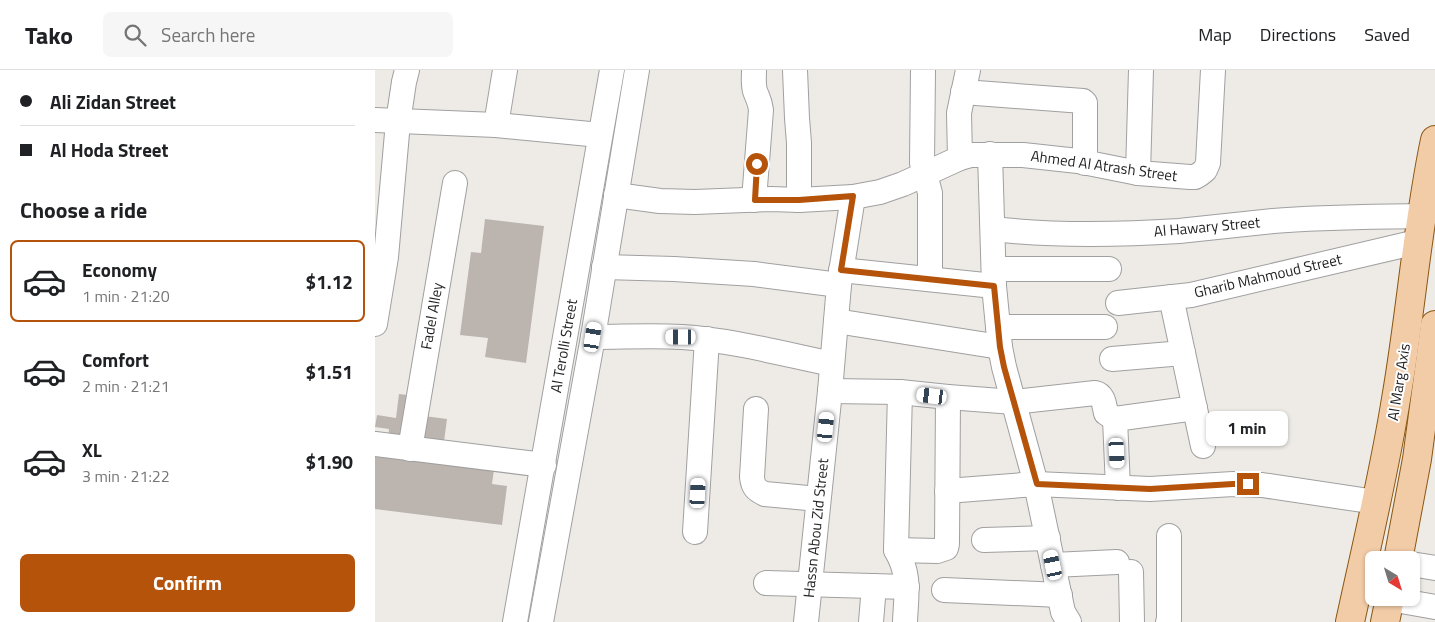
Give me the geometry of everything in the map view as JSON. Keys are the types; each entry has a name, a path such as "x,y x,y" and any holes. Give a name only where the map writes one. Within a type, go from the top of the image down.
{"main road":[{"name":"Al Marg Axis","path":"1350,622 1390,434 1405,348 1419,229 1435,140"},
{"name":"Al Marg Axis","path":"1400,551 1415,468 1430,408 1431,353 1435,325"},
{"path":"1405,348 1431,353"}],"street":[{"path":"375,324 386,121 404,82 407,70"},
{"path":"496,125 505,70"},
{"name":"Al Terolli Street","path":"515,622 544,466 612,70"},
{"name":"Al Terolli Street","path":"541,622 593,337 637,70"},
{"path":"754,70 753,84 755,93 760,99 761,110 755,200"},
{"path":"795,70 799,143 799,200"},
{"path":"923,70 921,163 930,193 929,279"},
{"path":"1138,173 1141,70"},
{"name":"Ahmed Al Atrash Street","path":"616,195 660,201 695,202 799,200 853,196 880,192 903,184 960,158 971,155 990,154 1023,155 1085,163 1138,173 1195,176 1205,170 1208,163 1213,70"},
{"path":"960,158 959,113 966,81 1083,101 1085,103 1085,163"},
{"path":"386,121 496,125 600,134"},
{"path":"990,154 994,278 999,337 1004,367 1037,484 1063,612 1069,622"},
{"name":"Fadel Alley","path":"409,449 455,182"},
{"name":"Hassn Abou Zid Street","path":"806,622 840,277 853,196"},
{"name":"Al Hawary Street","path":"993,229 1020,232 1103,234 1178,231 1272,221 1323,218 1419,229"},
{"name":"Gharib Mahmoud Street","path":"1118,303 1191,295 1419,229"},
{"path":"604,267 929,279 994,278 1109,269"},
{"path":"1171,297 1203,446"},
{"path":"836,321 999,337 1105,327"},
{"path":"593,337 681,337 748,346 832,364"},
{"path":"695,532 707,340"},
{"path":"1112,359 1183,353"},
{"path":"830,391 900,392 1014,402 1097,393 1102,396 1105,413 1115,419 1195,408"},
{"path":"900,392 896,550 903,562 906,574 905,622"},
{"path":"896,550 937,551 946,548 948,397"},
{"path":"756,409 752,477 753,485 757,491 765,494 819,499"},
{"path":"1115,419 1118,488"},
{"path":"375,444 544,466"},
{"path":"947,491 1037,484 1150,489 1233,484 1262,485 1376,502"},
{"path":"1168,622 1169,536"},
{"path":"984,540 1048,538"},
{"path":"1053,565 1124,567 1131,622"},
{"path":"1420,566 1435,568"},
{"path":"766,584 907,587"},
{"path":"871,622 873,586"},
{"path":"944,590 1060,595"},
{"path":"1388,606 1429,611"}],"building":[{"path":"485,219 544,226 526,363 485,357 488,338 460,335 471,252 481,253"},
{"path":"399,394 407,395 424,416 447,419 443,449 496,455 492,484 507,486 502,525 375,509 375,439 388,440 389,429 375,427 377,415 396,418"}],"route":[{"path":"757,164 755,200 799,200 853,196 841,270 994,286 1000,347 1004,367 1037,484 1150,489 1248,484"}]}
